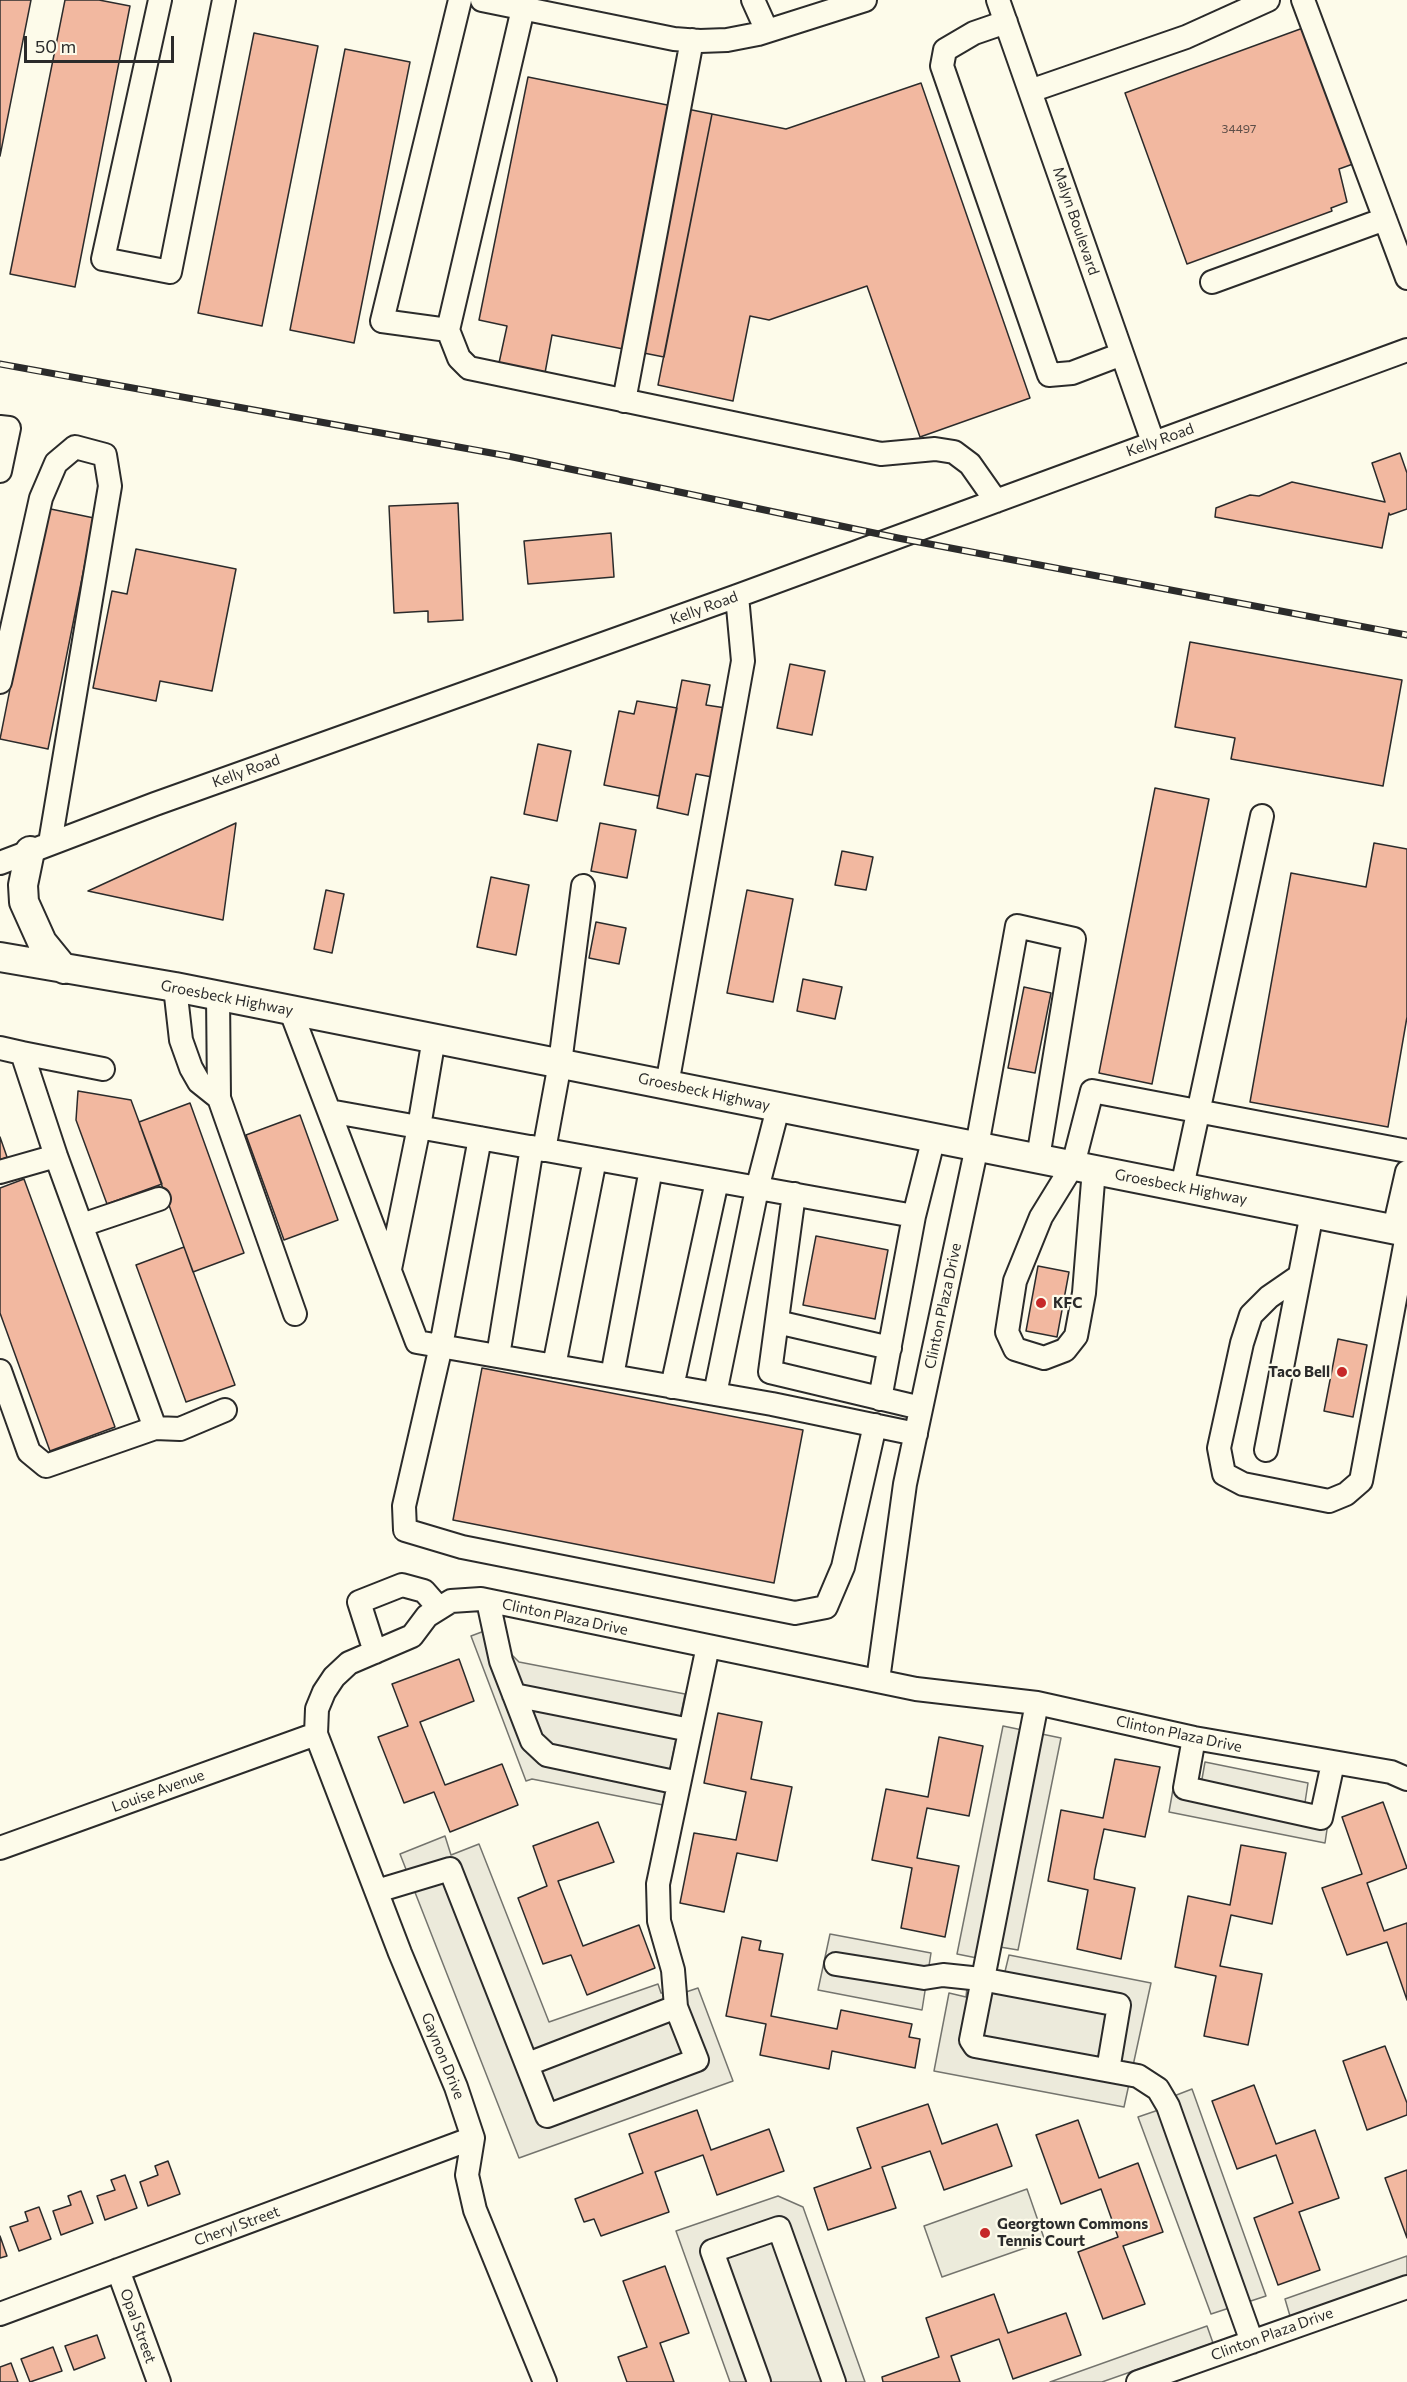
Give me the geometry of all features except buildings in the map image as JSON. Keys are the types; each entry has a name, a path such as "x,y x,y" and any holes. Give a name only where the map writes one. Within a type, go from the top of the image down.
{"main road":[{"path":"40,847 23,885 24,902 42,942 63,969"},
{"name":"Groesbeck Highway","path":"0,957 218,995 1403,1232"}],"street":[{"path":"160,0 103,259 170,272 224,0"},
{"path":"448,330 382,321 460,0"},
{"path":"482,0 524,4 692,40 727,40 767,31 865,0"},
{"path":"753,0 767,31"},
{"name":"Malyn Boulevard","path":"998,0 1153,442"},
{"path":"1030,91 1186,37 1268,0"},
{"path":"1303,0 1407,278"},
{"path":"524,4 448,330 459,358 469,368 881,454 935,449 954,452 970,464 996,501"},
{"path":"1006,22 974,33 945,50 942,66 1048,375 1072,373 1122,354"},
{"path":"624,401 692,40"},
{"path":"1212,282 1385,219"},
{"name":"Kelly Road","path":"0,863 1407,350"},
{"path":"0,427 9,428 0,471"},
{"path":"0,682 41,498 56,463 75,447 105,455 110,486 40,847"},
{"path":"666,1085 743,661 737,596"},
{"path":"1182,1187 1262,816"},
{"path":"498,1356 538,1148 560,1063 583,886"},
{"name":"Clinton Plaza Drive","path":"878,1680 905,1484 976,1146 1017,926 1074,939 1038,1158"},
{"path":"175,987 181,1040 191,1068 200,1082 219,1098"},
{"path":"218,995 219,1098 295,1314"},
{"path":"290,1010 417,1342 715,1394 916,1434"},
{"path":"390,1270 419,1127 434,1038"},
{"path":"0,1048 102,1068"},
{"path":"22,1053 56,1156 154,1428"},
{"path":"1083,1167 1041,1217 1015,1281 1006,1332 1015,1349 1044,1358 1065,1350 1076,1336 1084,1293 1083,1167 1092,1091 1197,1109 1407,1151"},
{"path":"715,1394 757,1189 778,1108"},
{"path":"329,1111 914,1216"},
{"path":"880,1398 914,1216 934,1137"},
{"path":"480,1138 441,1346 404,1506 405,1530 462,1547 795,1613 826,1607 843,1567 875,1425"},
{"path":"0,1173 56,1156"},
{"path":"554,1366 595,1159"},
{"path":"612,1376 651,1169"},
{"path":"1298,1278 1269,1297 1251,1315 1242,1343 1219,1448 1224,1474 1243,1484 1329,1501 1347,1494 1361,1481 1403,1232 1407,1172"},
{"path":"672,1387 717,1181"},
{"path":"794,1194 770,1372 921,1408"},
{"path":"82,1225 159,1199"},
{"path":"1266,1450 1312,1213"},
{"path":"777,1322 890,1348"},
{"path":"0,1371 29,1452 46,1466 154,1428 180,1429 225,1410"},
{"path":"375,1652 358,1602 402,1585 424,1591 438,1607"},
{"name":"Clinton Plaza Drive","path":"316,1734 317,1709 334,1677 349,1663 412,1636 427,1616 438,1607 465,1598 916,1689 1037,1703 1194,1738 1391,1772 1407,1779"},
{"path":"488,1601 501,1661 532,1741 547,1755 679,1783"},
{"path":"377,1890 450,1869 547,2116 697,2060 676,2007 673,1970 659,1921 658,1884 708,1646"},
{"path":"514,1695 690,1730"},
{"path":"1037,1703 981,1979 971,2040 975,2046 1130,2073 1148,2080 1158,2089 1168,2106 1252,2342"},
{"name":"Louise Avenue","path":"0,1848 316,1734"},
{"name":"Gaynon Drive","path":"316,1734 456,2087 473,2138 467,2175 475,2210 545,2382"},
{"path":"1194,1738 1185,1788 1321,1818 1333,1763"},
{"path":"836,1964 924,1978 943,1975 981,1979 1119,2005 1108,2070"},
{"path":"528,2064 676,2007"},
{"name":"Cheryl Street","path":"0,2314 473,2138"},
{"path":"759,2382 712,2251 779,2229 834,2382"},
{"name":"Opal Street","path":"118,2270 159,2382"},
{"name":"Clinton Plaza Drive","path":"1138,2382 1407,2287"}],"shaded area":[{"path":"487,1630 519,1662 685,1694 663,1805 532,1779 526,1781 471,1636"},
{"path":"1003,1726 1061,1738 1018,1950 1000,1947 997,1962 957,1954"},
{"path":"1205,1762 1308,1783 1304,1809 1329,1816 1325,1843 1169,1812 1175,1778 1202,1779"},
{"path":"445,1836 451,1855 479,1844 549,2022 658,1984 661,1993 683,1993 698,1988 733,2081 519,2158 400,1854"},
{"path":"830,1934 931,1953 922,2010 818,1990"},
{"path":"1009,1955 1151,1983 1124,2107 934,2071 949,1993 966,1997 967,1987 1001,1988"},
{"path":"1192,2089 1266,2296 1211,2314 1138,2117 1176,2104 1174,2096"},
{"name":"Georgtown Commons Tennis Court","path":"1027,2189 1045,2241 942,2277 924,2226"},
{"path":"778,2196 803,2207 865,2382 730,2382 676,2231"},
{"path":"1407,2256 1407,2275 1290,2316 1285,2299"},
{"path":"1207,2326 1213,2343 1102,2382 1050,2382"}],"railway":[{"path":"0,364 508,456 898,538 1407,635"}],"place":[{"name":"KFC","path":"1041,1303"},
{"name":"Taco Bell","path":"1342,1372"},
{"name":"Georgtown Commons Tennis Court","path":"985,2233"}]}
